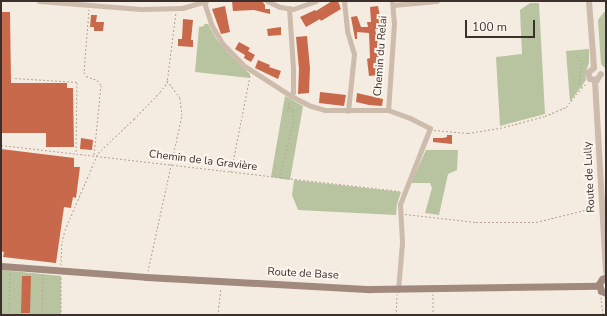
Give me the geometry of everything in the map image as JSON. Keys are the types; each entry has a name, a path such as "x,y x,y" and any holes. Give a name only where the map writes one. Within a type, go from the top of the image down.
{"main road":[{"name":"Route de Base","path":"5,266 146,277 398,290 601,291"},
{"path":"601,291 600,281 606,277"}],"street":[{"path":"38,1 134,9 176,8 205,1 207,14 218,37 239,61 251,71 291,96 318,108 348,111 388,110"},
{"path":"267,1 273,5 289,8 304,6 316,1"},
{"path":"344,1 347,31 354,54 348,111"},
{"name":"Chemin du Relai","path":"430,128 410,118 388,110 393,43 393,3 437,1"},
{"path":"589,1 594,68"},
{"path":"289,8 293,69 293,92 291,96"},
{"path":"594,68 598,69 603,75 595,81 590,79 588,74 594,68"},
{"name":"Route de Lully","path":"595,81 606,272"},
{"path":"398,290 402,242 400,204 430,128"}],"path":[{"path":"61,315 60,271 62,242 65,230 95,156 101,88 99,81 86,76 84,72 90,5"},
{"path":"95,156 160,92 167,80 176,8"},
{"path":"430,128 436,131 468,133 524,122 557,112 566,107 583,87 579,82 582,61 577,56"},
{"path":"231,173 235,161 251,71"},
{"path":"15,78 77,82 76,154"},
{"path":"146,277 171,166 182,108 179,96 167,80"},
{"path":"288,112 291,96"},
{"path":"282,179 280,174 295,116 294,110 289,105"},
{"name":"Chemin de la Gravière","path":"1,145 282,179 404,192"},
{"path":"400,214 476,222 536,222 602,206"},
{"path":"5,266 9,315"},
{"path":"42,315 43,270"},
{"path":"218,315 221,289"},
{"path":"432,289 433,315"},
{"path":"396,315 398,290"},
{"path":"601,291 603,315"}],"green space":[{"path":"530,3 539,3 545,114 500,126 496,57 522,54 520,10"},
{"path":"604,12 606,12 606,69 601,64 598,20"},
{"path":"204,24 208,24 217,40 250,74 250,78 195,72 199,27 204,26"},
{"path":"589,49 589,63 585,74 586,80 570,102 566,51"},
{"path":"285,96 303,106 290,180 271,177"},
{"path":"426,150 458,150 457,170 448,174 439,215 425,213 432,188 430,183 411,183"},
{"path":"294,180 401,192 397,204 396,215 298,210 292,195"},
{"path":"1,270 61,276 61,315 1,315"}],"building":[{"path":"232,1 262,1 265,5 265,9 270,9 270,14 254,10 233,11"},
{"path":"332,1 338,1 341,9 321,21 320,19 306,27 300,17 315,10 316,11"},
{"path":"225,6 230,32 221,34 212,9"},
{"path":"378,6 382,28 375,29 379,48 377,48 379,57 376,57 378,75 369,76 367,59 370,58 369,33 357,32 357,39 355,39 351,17 357,16 361,27 368,27 367,22 371,22 370,7"},
{"path":"1,12 10,12 11,83 67,83 67,88 73,88 74,147 46,147 46,133 1,133"},
{"path":"91,15 97,15 96,22 104,22 103,31 94,31 94,27 90,27"},
{"path":"183,19 193,20 191,40 193,40 193,47 178,46 178,39 182,39"},
{"path":"281,27 281,35 268,36 267,29"},
{"path":"307,36 310,68 309,93 298,94 299,69 296,37"},
{"path":"239,42 250,48 248,51 255,55 251,62 244,58 245,55 235,49"},
{"path":"258,60 270,65 269,67 281,71 278,79 255,68"},
{"path":"320,92 346,95 344,106 319,103"},
{"path":"357,93 383,99 382,106 356,102"},
{"path":"447,135 452,135 452,144 433,142 433,138 443,138 447,137"},
{"path":"81,138 93,140 92,150 80,149"},
{"path":"1,149 74,158 74,167 80,167 76,198 73,197 71,208 64,207 56,263 3,257 4,252 1,251"},
{"path":"22,276 31,276 30,313 21,313"}]}
